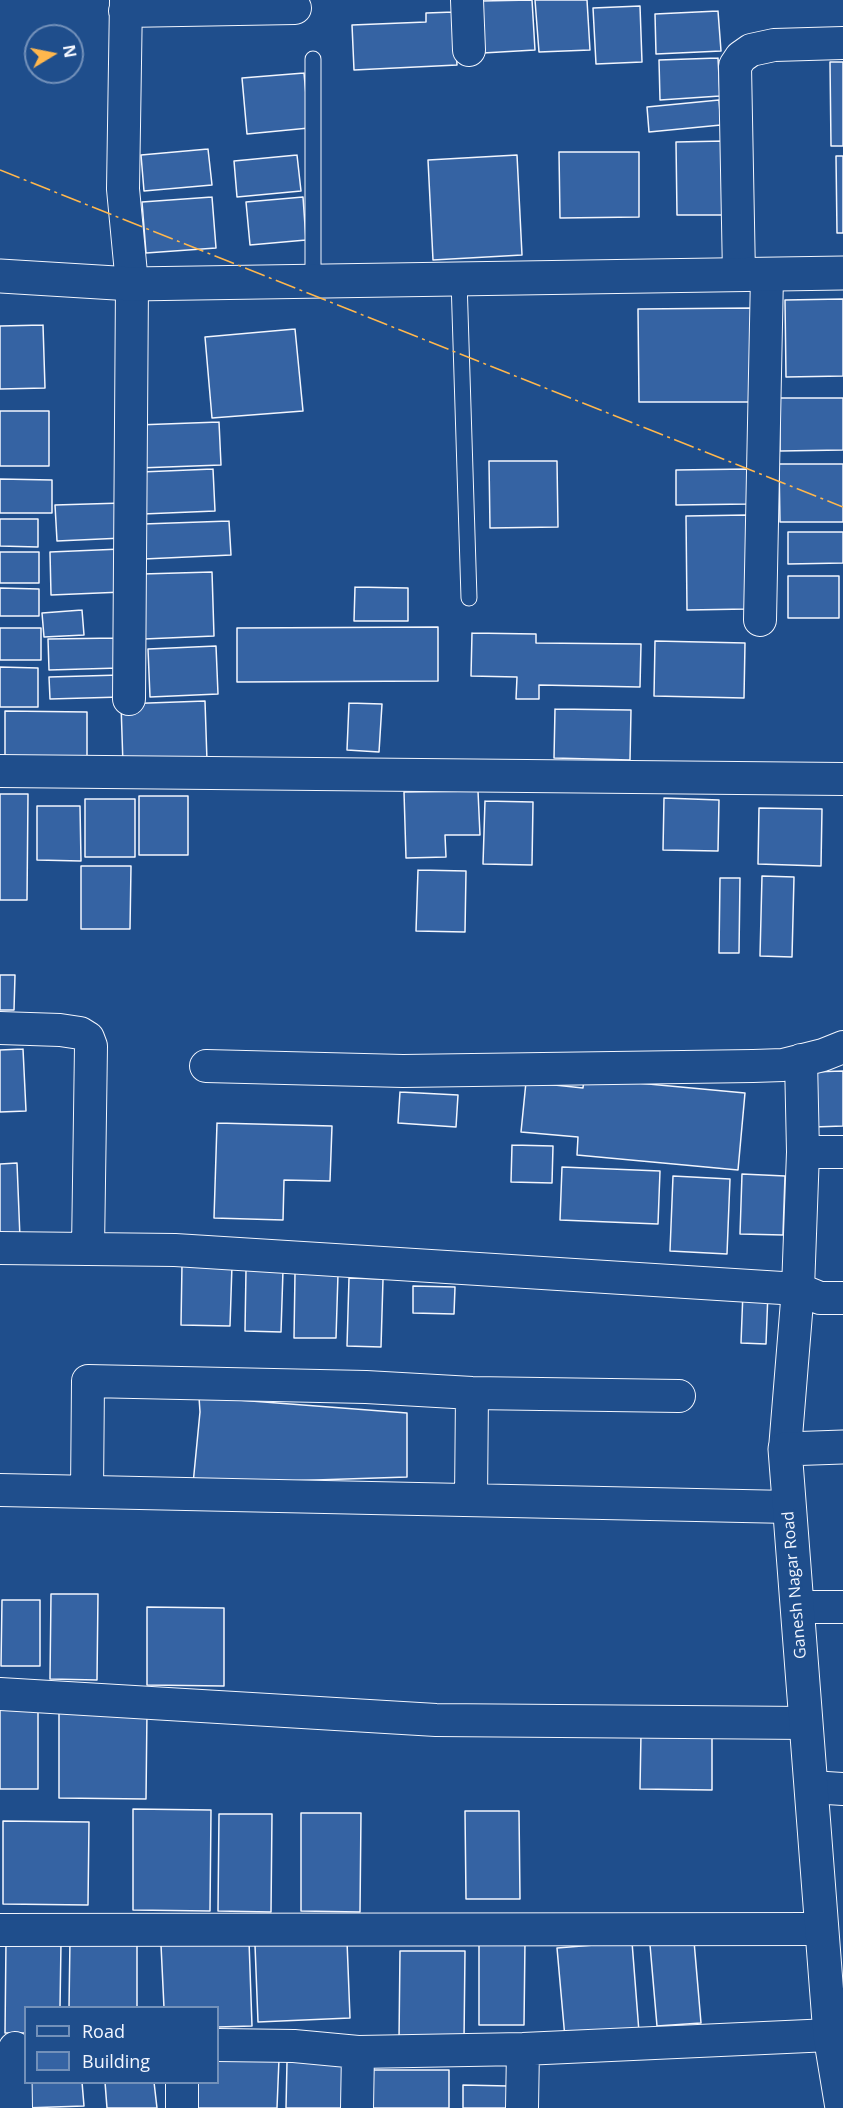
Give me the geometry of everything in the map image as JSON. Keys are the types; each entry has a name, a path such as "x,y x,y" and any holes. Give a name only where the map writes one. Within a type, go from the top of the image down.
{"street":[{"path":"467,0 469,50"},
{"path":"129,699 132,284 123,189 125,6 295,8"},
{"path":"760,620 753,275 735,66 741,57 751,50 774,45 843,43"},
{"path":"0,276 132,284 843,273"},
{"path":"0,771 843,779"},
{"path":"0,1028 60,1030 80,1033 88,1038 91,1046 88,1249"},
{"path":"206,1066 403,1071 753,1066 783,1065 843,1047"},
{"name":"Ganesh Nagar Road","path":"801,1060 803,1152 798,1289 785,1449 830,2035 842,2107"},
{"path":"803,1152 843,1152"},
{"path":"0,1248 175,1251 798,1289 820,1298 843,1298"},
{"path":"87,1492 88,1380 366,1387 472,1393 679,1396"},
{"path":"471,1500 472,1393"},
{"path":"785,1449 843,1447"},
{"path":"0,1490 789,1507"},
{"path":"797,1607 843,1607"},
{"path":"0,1694 436,1720 806,1724"},
{"path":"811,1787 843,1789"},
{"path":"0,1930 822,1929"},
{"path":"219,2045 294,2046 358,2052 522,2049 830,2035"},
{"path":"14,2048 15,2108"},
{"path":"522,2049 522,2108"},
{"path":"357,2108 358,2052"},
{"path":"182,2084 182,2108"}],"lane":[{"path":"313,59 313,282"},
{"path":"459,280 469,598"}],"building":[{"path":"532,0 535,50 483,53 481,1"},
{"path":"535,0 587,0 590,50 539,52"},
{"path":"640,6 642,62 596,64 593,8"},
{"path":"718,11 721,51 656,54 655,14"},
{"path":"454,12 457,65 354,70 352,25 426,22 426,13"},
{"path":"718,58 720,96 660,100 659,60"},
{"path":"830,62 843,62 843,146 831,146"},
{"path":"304,73 309,128 247,134 242,78"},
{"path":"719,100 721,125 649,132 647,107"},
{"path":"724,141 725,215 677,215 676,142"},
{"path":"208,149 212,185 144,191 141,155"},
{"path":"559,152 639,152 639,217 560,218"},
{"path":"297,155 301,191 237,197 234,161"},
{"path":"517,155 522,255 433,260 428,160"},
{"path":"836,156 843,156 843,233 837,233"},
{"path":"212,197 216,248 146,253 142,202"},
{"path":"303,197 306,240 250,245 246,202"},
{"path":"843,299 843,376 786,377 785,300"},
{"path":"751,308 751,402 639,402 638,309"},
{"path":"43,325 45,388 0,389 0,326"},
{"path":"295,329 303,411 212,418 205,337"},
{"path":"780,398 843,398 843,450 780,451"},
{"path":"0,411 49,411 49,466 0,466"},
{"path":"219,422 221,465 139,468 137,425"},
{"path":"489,461 557,461 558,527 490,528"},
{"path":"779,464 843,464 843,522 780,522"},
{"path":"213,469 215,511 143,514 141,472"},
{"path":"749,469 749,504 676,505 676,470"},
{"path":"0,479 52,480 52,513 0,513"},
{"path":"122,503 123,538 57,541 55,505"},
{"path":"747,515 748,609 687,610 686,516"},
{"path":"0,519 38,519 38,547 0,546"},
{"path":"229,521 231,555 144,559 143,524"},
{"path":"788,532 843,532 843,563 788,564"},
{"path":"121,549 123,592 51,595 50,552"},
{"path":"0,552 39,552 39,583 0,583"},
{"path":"212,572 214,636 144,639 142,574"},
{"path":"788,576 839,576 839,618 788,618"},
{"path":"355,587 408,588 408,621 354,621"},
{"path":"0,588 39,589 39,616 0,616"},
{"path":"82,610 84,635 44,637 42,613"},
{"path":"438,627 438,681 237,682 237,628"},
{"path":"0,628 41,628 41,660 0,660"},
{"path":"472,633 536,634 536,643 641,644 640,687 539,685 539,699 516,699 517,677 471,676"},
{"path":"118,638 119,668 49,670 48,639"},
{"path":"655,641 745,643 744,698 654,696"},
{"path":"216,646 218,694 150,697 148,649"},
{"path":"0,667 38,668 38,707 0,707"},
{"path":"120,675 121,697 50,699 49,677"},
{"path":"205,701 207,761 123,765 121,704"},
{"path":"349,703 382,704 379,752 347,750"},
{"path":"555,709 631,710 630,760 554,758"},
{"path":"5,711 87,712 87,760 5,760"},
{"path":"478,791 480,835 445,835 446,857 406,858 404,792"},
{"path":"0,794 28,794 27,900 0,900"},
{"path":"139,796 188,796 188,855 139,855"},
{"path":"664,798 719,800 718,851 663,850"},
{"path":"85,799 135,799 135,857 85,857"},
{"path":"485,801 533,802 532,865 483,864"},
{"path":"37,806 80,806 81,861 37,860"},
{"path":"759,808 822,809 821,866 758,864"},
{"path":"81,866 131,866 130,929 81,929"},
{"path":"418,870 466,871 465,932 416,931"},
{"path":"762,876 794,877 792,957 760,956"},
{"path":"720,878 740,878 739,953 719,953"},
{"path":"0,975 15,975 14,1010 0,1010"},
{"path":"23,1049 26,1111 0,1112 0,1050"},
{"path":"843,1071 843,1126 814,1127 811,1072"},
{"path":"584,1078 745,1093 738,1170 577,1155 578,1137 521,1132 526,1082 583,1088"},
{"path":"400,1092 458,1095 456,1127 398,1123"},
{"path":"217,1123 332,1126 330,1181 284,1180 283,1220 214,1218"},
{"path":"512,1145 553,1146 552,1183 511,1182"},
{"path":"17,1163 20,1238 0,1239 0,1164"},
{"path":"562,1167 660,1171 658,1224 560,1220"},
{"path":"742,1174 785,1176 783,1235 740,1234"},
{"path":"673,1176 730,1179 727,1254 670,1251"},
{"path":"182,1264 232,1265 230,1326 181,1325"},
{"path":"246,1270 283,1270 281,1332 245,1331"},
{"path":"295,1273 338,1274 336,1338 294,1338"},
{"path":"349,1278 383,1279 381,1347 347,1346"},
{"path":"413,1286 455,1287 454,1314 413,1313"},
{"path":"743,1291 768,1292 766,1344 741,1343"},
{"path":"199,1397 407,1413 407,1477 193,1484 200,1412"},
{"path":"51,1594 98,1594 97,1680 50,1679"},
{"path":"2,1600 40,1600 40,1666 1,1666"},
{"path":"147,1607 224,1608 224,1686 147,1685"},
{"path":"0,1699 38,1699 38,1789 0,1789"},
{"path":"59,1710 147,1711 146,1799 59,1798"},
{"path":"641,1733 712,1734 712,1790 640,1789"},
{"path":"133,1809 211,1810 210,1911 133,1910"},
{"path":"465,1811 519,1811 520,1899 466,1899"},
{"path":"301,1813 361,1813 360,1912 301,1911"},
{"path":"219,1814 272,1814 271,1912 218,1911"},
{"path":"3,1821 89,1822 88,1905 3,1904"},
{"path":"70,1939 137,1940 137,2006 69,2006"},
{"path":"479,1940 525,1941 524,2025 479,2025"},
{"path":"249,1941 252,2026 219,2027 219,2006 164,2006 161,1945"},
{"path":"347,1941 350,2018 258,2022 255,1945"},
{"path":"694,1941 701,2023 657,2026 650,1945"},
{"path":"6,1942 61,1943 60,2006 24,2006 24,2033 5,2033"},
{"path":"632,1942 639,2032 565,2038 557,1948"},
{"path":"400,1951 465,1951 464,2041 399,2040"},
{"path":"219,2057 279,2059 277,2108 195,2108 196,2084 219,2084"},
{"path":"287,2062 346,2063 346,2108 286,2108"},
{"path":"367,2070 449,2070 449,2108 366,2108"},
{"path":"26,2084 82,2084 84,2106 24,2108"},
{"path":"105,2084 154,2084 157,2108 107,2108"},
{"path":"463,2085 508,2086 508,2108 463,2108"}],"power":[{"path":"0,170 843,507"}]}
